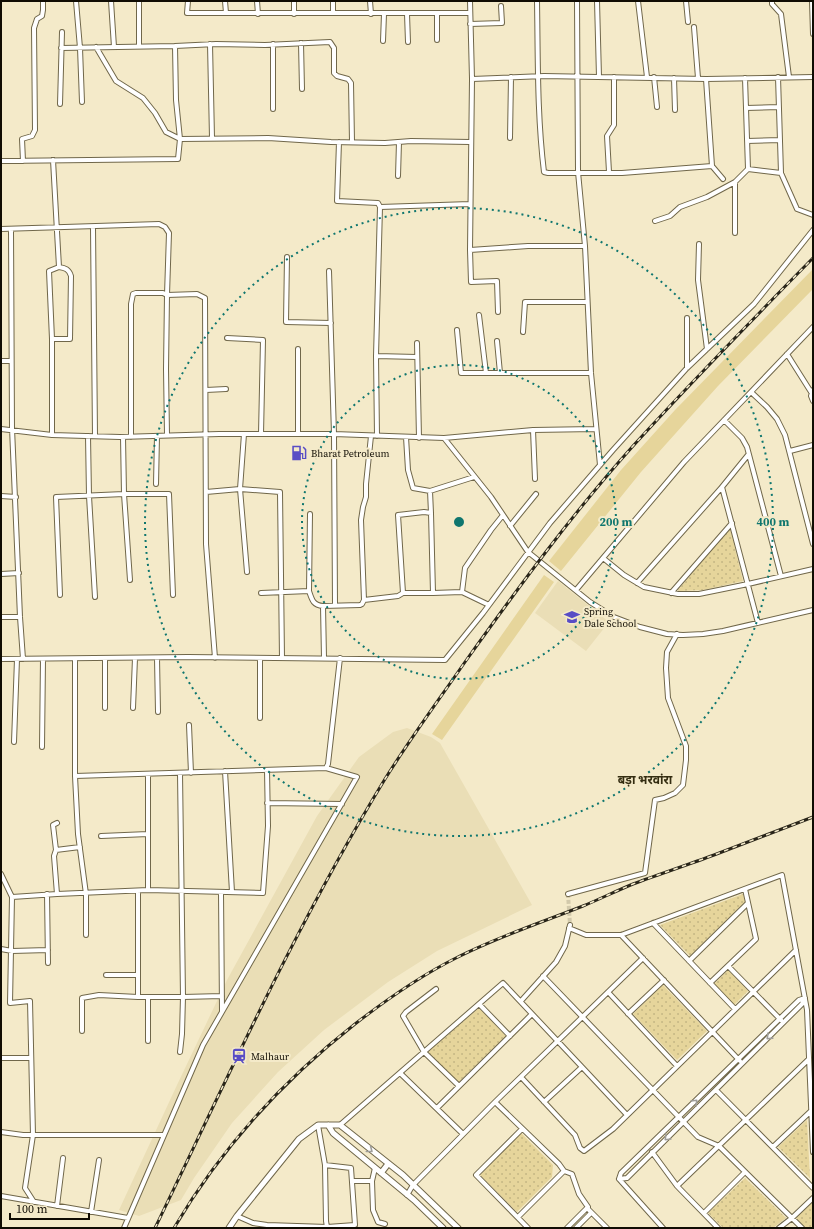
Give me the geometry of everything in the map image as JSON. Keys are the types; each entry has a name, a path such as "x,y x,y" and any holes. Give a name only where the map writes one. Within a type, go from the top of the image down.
{"street":[{"path":"23,161 22,139 32,136 35,130 34,28 37,19 42,16 43,1"},
{"path":"76,1 80,48 82,102"},
{"path":"111,1 114,47"},
{"path":"139,1 139,46"},
{"path":"188,1 188,13 470,13"},
{"path":"225,1 226,13"},
{"path":"257,1 258,14"},
{"path":"294,1 294,14"},
{"path":"332,1 333,13"},
{"path":"370,1 371,14"},
{"path":"470,1 472,79 470,142 471,282 497,281 498,312"},
{"path":"537,1 538,76 544,172 609,172 712,166"},
{"path":"577,1 578,172 585,246 595,429 600,465"},
{"path":"597,1 600,76"},
{"path":"638,1 646,77"},
{"path":"686,1 688,22"},
{"path":"772,1 772,4 781,14 790,77"},
{"path":"812,1 813,34"},
{"path":"470,24 502,23 501,6"},
{"path":"383,41 384,14"},
{"path":"407,14 408,42"},
{"path":"437,14 437,40"},
{"path":"694,27 698,78"},
{"path":"60,104 62,32"},
{"path":"61,48 328,42 333,45 334,73 337,76 348,79 351,84 352,142"},
{"path":"301,43 302,88"},
{"path":"210,44 212,138"},
{"path":"273,44 273,109"},
{"path":"1,161 178,159 180,139 176,100 175,46"},
{"path":"96,47 116,81 143,98 155,113 166,132 180,139 268,138 322,142 470,142"},
{"path":"472,79 538,76 706,79 813,77"},
{"path":"510,138 511,77"},
{"path":"609,172 607,136 614,125 614,77"},
{"path":"654,77 657,107"},
{"path":"778,77 781,173 797,209 813,215"},
{"path":"674,78 675,110"},
{"path":"655,220 670,216 680,207 707,197 735,182 748,169 745,78"},
{"path":"706,79 712,166 723,179"},
{"path":"746,108 779,107"},
{"path":"747,141 780,140"},
{"path":"339,142 336,201 372,202 378,203 380,207 376,356 377,436"},
{"path":"398,176 399,142"},
{"path":"53,160 59,267"},
{"path":"748,169 781,173"},
{"path":"735,182 735,233"},
{"path":"380,207 470,204"},
{"path":"1,229 159,224 165,227 169,234 166,369 167,435"},
{"path":"93,227 95,436"},
{"path":"11,229 11,361 20,617 23,659"},
{"path":"1,659 340,658 445,660 489,605 550,523 686,368 754,304 813,230"},
{"path":"699,244 698,280 707,349"},
{"path":"470,250 528,246 585,246"},
{"path":"287,257 286,322 331,323"},
{"path":"52,339 70,339 71,276 66,268 59,267 49,271 52,339 52,435"},
{"path":"329,271 334,434 335,605"},
{"path":"131,437 131,304 133,294 136,292 163,293 167,296 197,294 206,298 206,544 215,658"},
{"path":"523,332 525,302 587,302"},
{"path":"479,314 486,373"},
{"path":"686,368 687,318"},
{"path":"576,590 684,462 813,327"},
{"path":"457,330 460,373 591,373"},
{"path":"227,338 263,340 261,434"},
{"path":"497,340 500,373"},
{"path":"417,343 418,438"},
{"path":"298,348 298,434"},
{"path":"787,354 812,391 811,396 813,401"},
{"path":"376,356 417,357"},
{"path":"1,361 11,361"},
{"path":"206,390 226,389"},
{"path":"751,392 777,418 785,436 813,544"},
{"path":"724,420 742,438 747,447 780,576"},
{"path":"1,429 52,435 123,437 206,434 334,434 444,438 533,430 595,429"},
{"path":"533,430 535,479"},
{"path":"244,434 240,489 247,572"},
{"path":"88,436 95,597"},
{"path":"156,484 157,436"},
{"path":"310,514 309,591 314,603 323,606 362,604 364,600 361,520 366,497 370,436"},
{"path":"123,437 124,494 130,580"},
{"path":"406,437 408,470 413,488 430,491 474,477"},
{"path":"444,438 491,497 528,552 590,602 614,617 640,627 667,634 703,634 723,631 813,610"},
{"path":"790,451 813,446"},
{"path":"637,583 722,487 748,455"},
{"path":"722,487 758,623"},
{"path":"206,492 240,489 280,492 282,658"},
{"path":"430,491 433,592"},
{"path":"60,595 56,497 124,494 169,494 173,595"},
{"path":"510,526 536,494"},
{"path":"1,496 16,496"},
{"path":"403,593 398,515 424,512 431,513"},
{"path":"462,592 464,568 503,515"},
{"path":"671,593 732,523"},
{"path":"603,558 624,575 644,587 678,594 698,594 813,569"},
{"path":"1,574 19,573"},
{"path":"261,593 309,591"},
{"path":"364,600 398,596 403,593 462,592 489,605"},
{"path":"323,606 324,658"},
{"path":"1,617 20,617"},
{"path":"568,894 645,873 655,800 675,793 682,785 686,760 686,746 668,698 666,668 667,652 677,634"},
{"path":"105,658 105,708"},
{"path":"133,708 134,658"},
{"path":"157,658 158,712"},
{"path":"260,658 260,718"},
{"path":"326,768 328,764 340,658"},
{"path":"14,742 17,659"},
{"path":"42,747 43,659"},
{"path":"75,659 75,776 78,834 86,894 86,935"},
{"path":"189,725 191,773"},
{"path":"75,776 326,768 357,777 203,1045 124,1228"},
{"path":"12,897 148,890 263,893 268,826 267,770"},
{"path":"225,771 232,892"},
{"path":"180,773 183,997 180,1052"},
{"path":"148,774 148,890"},
{"path":"267,803 342,804"},
{"path":"57,823 53,825 56,850 54,856 57,894"},
{"path":"101,836 148,834"},
{"path":"56,850 80,847"},
{"path":"1,874 12,897 10,1003 30,1000 32,1135 25,1188 34,1202"},
{"path":"520,1001 556,962 565,946 569,927 586,935 621,935 782,875 807,1010 813,1152"},
{"path":"710,983 756,939 745,889"},
{"path":"138,891 138,997"},
{"path":"221,892 222,1011"},
{"path":"47,894 48,963"},
{"path":"689,961 748,903"},
{"path":"653,923 735,1009"},
{"path":"621,935 742,1063"},
{"path":"1,949 48,950"},
{"path":"521,1077 575,1135 580,1148 584,1151 613,1129 796,950"},
{"path":"407,1194 413,1185 495,1102 643,958"},
{"path":"728,966 784,1023"},
{"path":"106,975 138,975"},
{"path":"543,976 698,1137 719,1146 802,1228"},
{"path":"628,1014 664,980"},
{"path":"333,1133 340,1125 503,983 627,1115"},
{"path":"436,989 403,1016 424,1052 459,1086"},
{"path":"608,992 677,1066"},
{"path":"82,1031 82,998 99,995 138,997 222,996"},
{"path":"148,997 148,1041"},
{"path":"619,1179 621,1173 780,1018 799,1000 805,998"},
{"path":"619,1179 627,1178 784,1023 802,1004 805,998"},
{"path":"479,1004 510,1036"},
{"path":"437,1108 532,1014"},
{"path":"1,1058 31,1058"},
{"path":"677,1186 809,1059"},
{"path":"544,1102 582,1067"},
{"path":"400,1073 463,1134"},
{"path":"716,1090 813,1188"},
{"path":"495,1102 559,1164 564,1171 572,1174 579,1194 591,1213 606,1228"},
{"path":"773,1147 811,1111"},
{"path":"318,1125 325,1165 326,1221 328,1227"},
{"path":"229,1227 300,1139 318,1125 340,1125 413,1185 458,1228"},
{"path":"328,1125 333,1133 407,1194 443,1228"},
{"path":"522,1129 476,1175 528,1228"},
{"path":"1,1132 23,1135 164,1135"},
{"path":"648,1148 677,1186 718,1228"},
{"path":"57,1206 63,1158"},
{"path":"91,1212 99,1160"},
{"path":"381,1173 388,1164"},
{"path":"237,1216 253,1223 267,1226 328,1227 355,1225 351,1168 325,1165"},
{"path":"375,1168 372,1181 373,1210 378,1222 385,1224"},
{"path":"518,1217 564,1171"},
{"path":"704,1213 745,1172"},
{"path":"619,1179 663,1228"},
{"path":"352,1181 372,1181"},
{"path":"1,1196 128,1218"},
{"path":"780,1228 813,1198"},
{"path":"567,1228 588,1208"},
{"path":"576,1228 591,1213"}],"shaded area":[{"path":"813,269 813,289 718,386 641,472 561,571 549,561 621,470 675,410"},
{"path":"730,528 743,581 703,590 679,591 678,590"},
{"path":"544,575 554,582 442,740 432,734"},
{"name":"Spring Dale School","path":"558,581 609,622 586,651 535,613"},
{"path":"407,728 431,737 440,743 532,905 437,951 388,982 324,1030 278,1072 232,1123 194,1178 181,1200 139,1216 119,1210 227,980 317,816 359,757 393,732"},
{"path":"743,894 745,902 690,956 660,925"},
{"path":"728,970 748,991 734,1005 714,984"},
{"path":"663,985 707,1031 677,1060 633,1014"},
{"path":"479,1008 506,1036 458,1083 428,1052"},
{"path":"807,1120 810,1178 778,1147"},
{"path":"521,1133 553,1165 552,1177 517,1212 480,1175"},
{"path":"745,1178 786,1218 773,1228 723,1228 708,1213"},
{"path":"813,1202 813,1228 806,1228 796,1218"}],"tunnel":[{"path":"568,894 570,925"}],"railway":[{"path":"155,1228 264,1001 322,889 385,779 414,735 505,607 588,498 677,398 813,258"},
{"path":"174,1228 212,1170 255,1117 278,1093 328,1046 355,1024 416,980 471,950 583,906 633,884 813,817"}],"place":[{"name":"Bharat Petroleum","path":"299,453"},
{"name":"Spring Dale School","path":"572,617"},
{"name":"Malhaur","path":"239,1056"}],"district":[{"name":"बड़ा भरवांरा","path":"645,780"}]}
